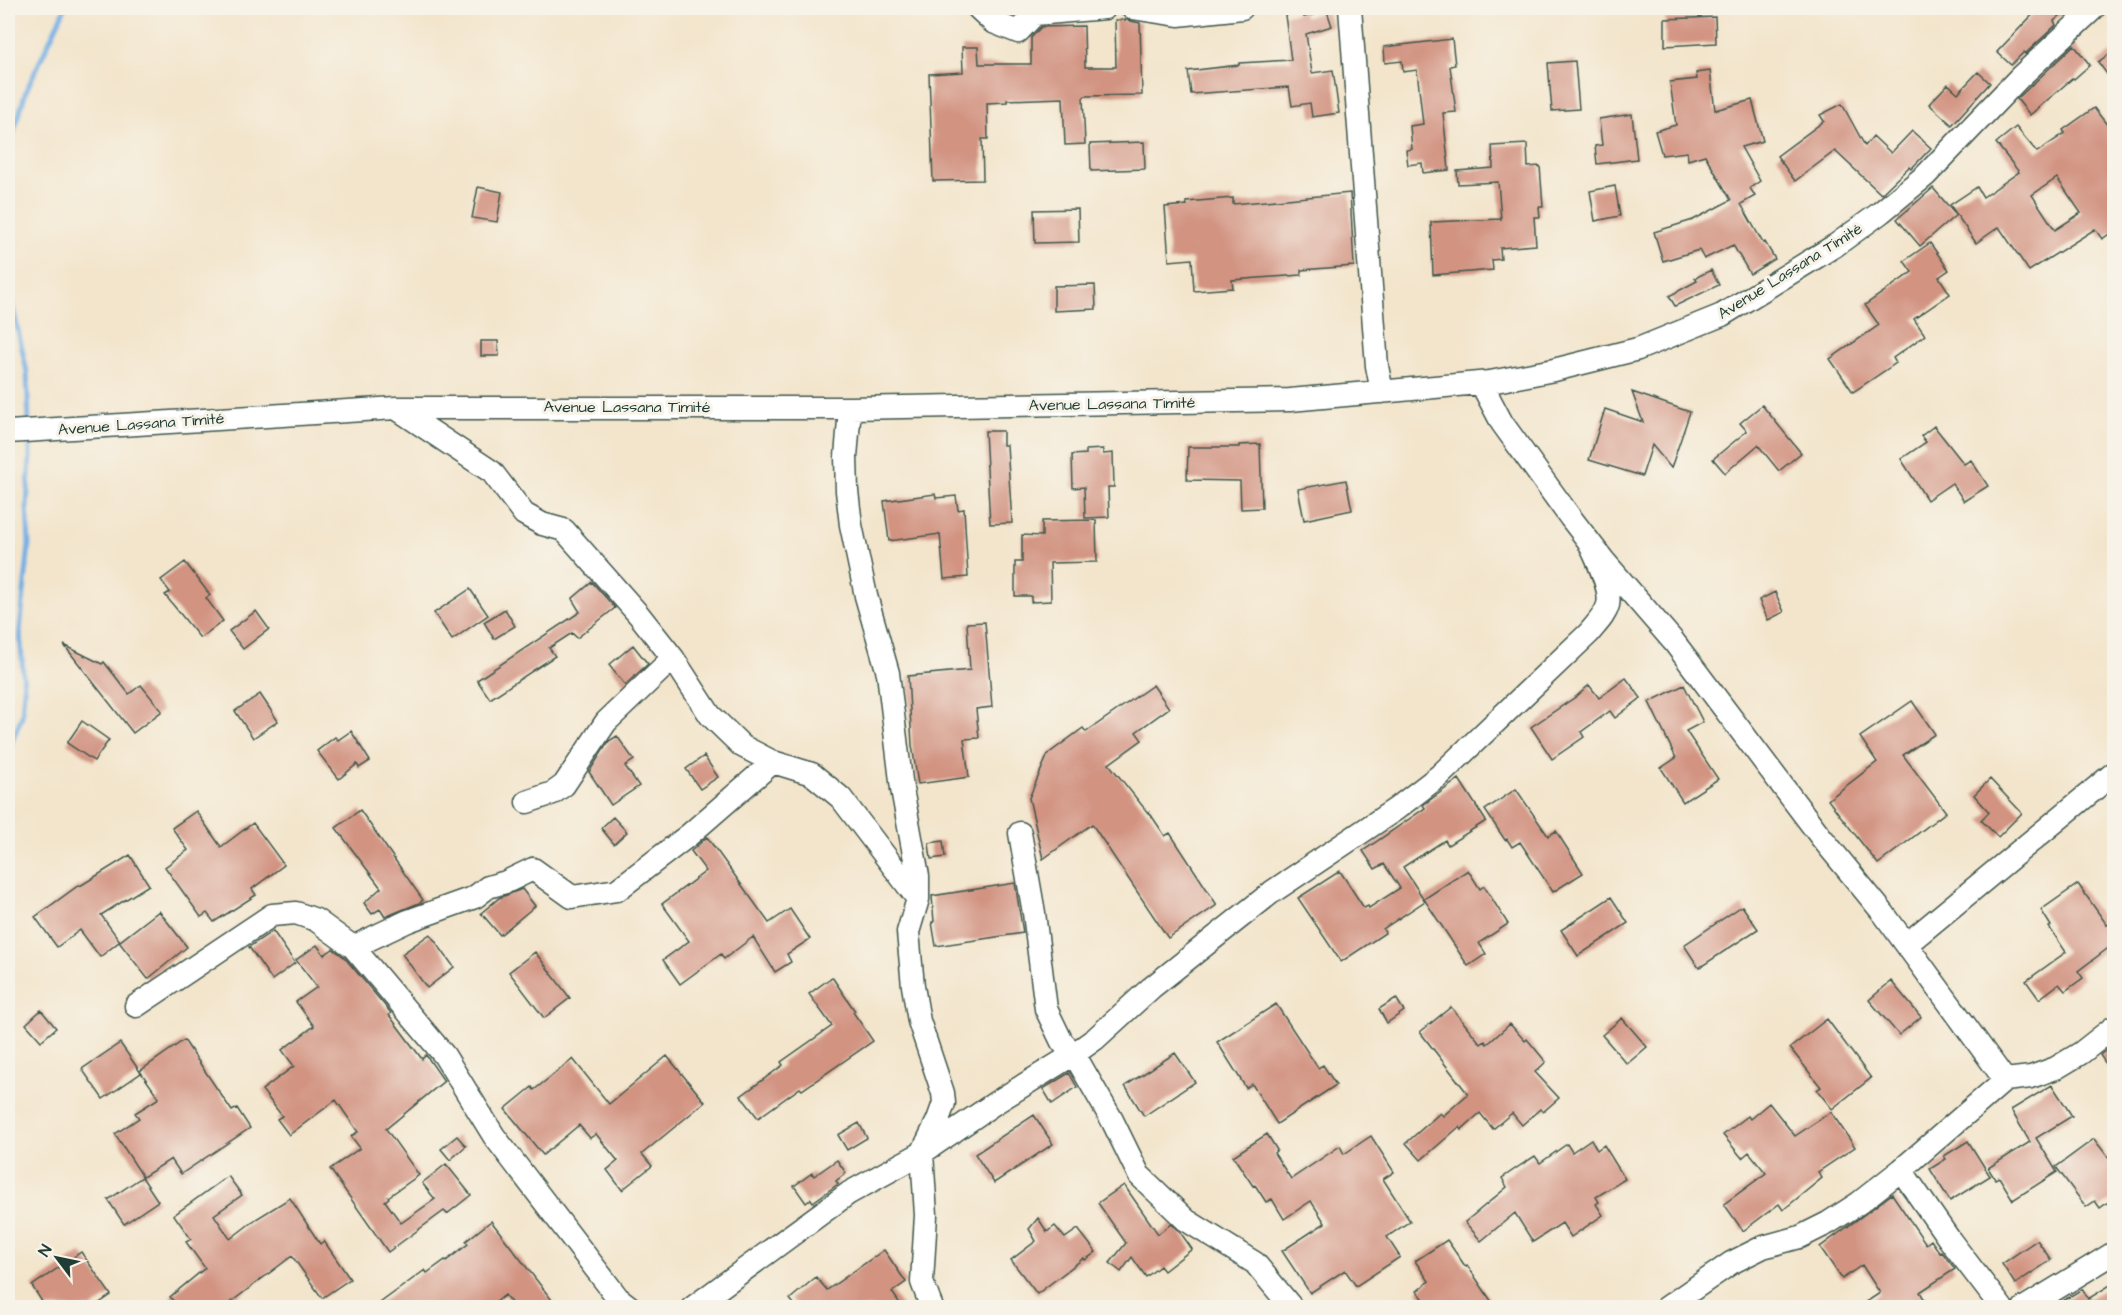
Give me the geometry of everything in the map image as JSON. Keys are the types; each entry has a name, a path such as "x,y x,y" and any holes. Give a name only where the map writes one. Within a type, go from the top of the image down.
{"street":[{"path":"978,8 993,22 1018,32 1035,14 1105,8"},
{"path":"1132,8 1178,15 1228,9"},
{"path":"1350,8 1377,366 1382,392"},
{"name":"Avenue Lassana Timité","path":"12,432 396,408 850,408 1290,400 1481,382 1554,370 1638,349 1722,315 1836,245 1926,175 2020,77 2094,8"},
{"path":"1481,382 1502,423 1588,540 1674,642 1821,837 1907,944 2005,1080"},
{"path":"396,408 492,472 524,514 542,524 564,530 639,615 673,658 710,714 742,746 772,762 812,774 841,798 918,899"},
{"path":"850,408 846,457 851,525 866,596 888,673 902,789 918,876 918,899 908,932 909,956 919,1021 941,1086 944,1103 922,1153 926,1215 922,1282 932,1308"},
{"path":"692,1308 849,1193 922,1153 994,1103 1074,1054 1095,1039 1151,988 1272,892 1396,809 1439,776 1602,618 1608,604 1607,592 1588,540"},
{"path":"527,802 553,793 564,785 606,722 673,658"},
{"path":"353,947 408,921 475,897 488,887 533,870 572,897 617,890 689,835 772,762"},
{"path":"1907,944 2115,773"},
{"path":"1020,833 1034,913 1046,1009 1062,1042 1074,1054 1088,1082 1112,1120 1139,1175 1186,1220 1255,1263 1292,1308"},
{"path":"136,1006 272,915 296,913 316,920 353,947 444,1055 494,1136 618,1298 631,1308"},
{"path":"1666,1308 1731,1263 1763,1247 1800,1237 1828,1223 1859,1203 1901,1170 2005,1080 2031,1077 2056,1068 2081,1053 2115,1027"},
{"path":"1901,1170 1949,1239 2002,1308"},
{"path":"2024,1308 2115,1253"}],"building":[{"path":"2039,8 2069,8 2054,21 2056,25 2011,65 1997,52"},
{"path":"1327,11 1332,26 1306,34 1312,73 1333,70 1339,113 1312,117 1310,103 1292,106 1289,87 1191,94 1188,71 1239,65 1239,63 1291,60 1285,15 1303,12 1304,17"},
{"path":"1715,17 1716,43 1665,46 1665,19"},
{"path":"1115,20 1140,23 1142,95 1085,96 1083,98 1085,144 1065,145 1063,98 987,103 988,139 982,139 983,180 933,181 929,74 963,72 962,47 978,47 979,64 1031,64 1031,38 1041,27 1084,26 1085,67 1116,67"},
{"path":"1452,39 1455,65 1450,66 1456,112 1443,113 1449,170 1423,173 1422,163 1408,165 1406,150 1412,149 1410,126 1423,124 1417,70 1403,72 1402,61 1385,63 1384,47"},
{"path":"2074,45 2090,65 2030,115 2017,99"},
{"path":"2115,50 2115,85 2098,62"},
{"path":"1575,61 1579,109 1552,111 1548,63"},
{"path":"1710,71 1715,110 1752,100 1763,141 1741,147 1760,181 1750,188 1755,196 1741,204 1775,259 1750,274 1733,245 1704,259 1699,250 1663,261 1654,232 1693,220 1731,200 1705,155 1688,160 1687,152 1662,155 1655,131 1676,125 1670,82 1697,79 1696,73"},
{"path":"1978,72 1990,83 1952,125 1929,104 1948,84 1958,93"},
{"path":"1842,104 1865,146 1873,136 1891,153 1912,131 1931,148 1911,169 1909,167 1881,194 1835,151 1795,181 1777,156 1824,121 1820,115"},
{"path":"2094,108 2115,135 2115,230 2102,239 2095,229 2029,271 1999,227 1976,243 1950,205 1977,187 1983,197 2019,172 1996,143 2016,127 2037,152 2065,133 2063,130","holes":["2057,178 2081,213 2055,230 2032,195"]},
{"path":"1632,114 1637,159 1597,164 1595,146 1602,145 1599,119"},
{"path":"1144,142 1145,169 1091,171 1090,144"},
{"path":"1527,144 1528,167 1540,166 1543,207 1539,207 1540,217 1534,217 1536,245 1500,248 1501,259 1492,260 1493,270 1433,275 1431,222 1501,219 1498,182 1458,184 1457,171 1493,168 1492,146"},
{"path":"1615,186 1620,216 1595,221 1590,191"},
{"path":"478,187 502,192 497,222 472,218"},
{"path":"1933,188 1956,215 1920,246 1897,219"},
{"path":"1350,193 1354,266 1301,270 1301,275 1232,280 1233,288 1194,291 1192,259 1169,261 1165,207 1187,205 1186,202 1233,198 1233,204"},
{"path":"1078,209 1079,242 1035,243 1034,210"},
{"path":"1930,243 1949,270 1939,277 1950,294 1914,319 1925,335 1893,358 1896,363 1853,392 1830,359 1879,325 1865,305 1912,272 1904,261"},
{"path":"1711,270 1719,285 1675,306 1669,296 1697,281 1695,278"},
{"path":"1095,285 1096,309 1054,311 1054,286"},
{"path":"481,341 498,341 499,356 481,356"},
{"path":"1632,392 1690,412 1671,468 1652,445 1642,476 1589,460 1605,409 1643,422"},
{"path":"1762,405 1801,453 1779,471 1758,445 1725,473 1713,459 1747,431 1740,423"},
{"path":"1934,426 1964,464 1971,460 1988,486 1964,501 1952,483 1927,500 1901,459 1926,442 1921,436"},
{"path":"985,431 1003,431 1003,445 1007,445 1012,523 990,524"},
{"path":"1260,444 1262,508 1241,509 1240,481 1187,480 1188,447 1239,447 1239,445"},
{"path":"1103,449 1103,454 1113,453 1114,487 1108,487 1109,517 1085,518 1084,487 1073,488 1072,455 1086,454 1086,450"},
{"path":"1346,480 1352,510 1304,520 1298,489"},
{"path":"935,494 936,498 956,496 958,510 964,509 968,577 944,579 940,534 889,541 884,501"},
{"path":"1096,520 1097,562 1050,563 1051,601 1031,602 1031,596 1015,596 1015,562 1022,562 1022,535 1042,536 1042,521"},
{"path":"185,562 210,595 206,598 223,621 200,638 165,595 170,592 161,580"},
{"path":"592,582 615,608 577,638 572,633 549,648 555,656 490,699 477,680 580,612 572,599"},
{"path":"470,589 488,615 452,640 434,613"},
{"path":"1775,592 1784,612 1768,620 1759,600"},
{"path":"505,609 515,626 494,639 484,622"},
{"path":"256,611 269,629 243,649 229,631"},
{"path":"985,622 992,707 976,709 979,738 964,739 969,777 918,784 912,745 908,676 970,670 967,623"},
{"path":"64,645 102,664 104,662 129,694 141,685 162,711 133,733"},
{"path":"633,645 648,664 625,685 609,665"},
{"path":"1626,678 1641,698 1615,718 1610,711 1581,732 1584,737 1552,759 1531,727 1577,696 1589,685 1599,698"},
{"path":"1153,685 1169,708 1136,732 1142,740 1109,764 1149,812 1165,836 1170,833 1217,905 1168,938 1092,824 1043,859 1029,798 1048,754 1083,728 1086,732"},
{"path":"1684,685 1703,722 1686,731 1718,779 1683,802 1661,768 1676,758 1649,702"},
{"path":"260,694 278,721 253,738 235,711"},
{"path":"1912,701 1935,734 1903,755 1946,812 1878,864 1828,800 1877,762 1860,737"},
{"path":"82,721 109,740 94,761 67,743"},
{"path":"351,731 370,761 359,768 357,764 339,779 317,751 335,737 338,740"},
{"path":"617,736 634,760 625,766 639,786 611,805 589,772 609,741"},
{"path":"704,756 718,777 700,789 686,769"},
{"path":"1459,779 1486,821 1448,845 1445,840 1403,867 1425,901 1383,929 1385,933 1341,962 1298,898 1340,871 1364,908 1368,906 1369,908 1400,888 1384,864 1375,869 1363,851 1425,808 1423,805"},
{"path":"1990,779 2022,813 1998,837 1981,820 1989,812 1974,795"},
{"path":"1516,789 1548,836 1556,831 1583,873 1553,892 1520,842 1512,847 1485,810"},
{"path":"360,810 423,900 419,903 385,917 380,909 372,914 364,903 381,888 336,828"},
{"path":"196,811 221,847 253,823 284,865 252,889 256,895 214,922 207,913 201,917 165,867 188,850 172,828"},
{"path":"613,817 627,832 614,844 601,828"},
{"path":"707,837 769,923 790,909 810,939 787,954 791,962 775,972 753,937 724,959 721,954 680,984 663,960 689,941 662,904 706,871 691,851"},
{"path":"943,841 945,857 931,859 929,843"},
{"path":"130,855 149,885 101,915 120,941 100,957 80,930 57,947 35,917 79,885"},
{"path":"1468,870 1480,889 1484,886 1508,924 1479,943 1486,954 1468,966 1424,899"},
{"path":"1015,883 1023,933 936,946 932,922 934,922 932,896"},
{"path":"2078,884 2107,925 2115,920 2115,943 2078,971 2083,978 2065,991 2059,984 2039,999 2026,981 2066,952 2049,927 2051,926 2041,910"},
{"path":"522,889 535,906 500,935 481,913 499,898"},
{"path":"1611,897 1628,923 1578,956 1561,930"},
{"path":"1742,906 1758,929 1699,968 1684,945"},
{"path":"159,911 187,947 148,979 119,942"},
{"path":"273,931 295,963 272,980 249,947"},
{"path":"430,934 454,967 427,988 402,954"},
{"path":"317,945 324,955 333,949 344,957 391,1013 389,1015 422,1059 426,1055 444,1081 386,1129 419,1175 385,1201 401,1223 435,1199 422,1183 446,1164 471,1195 447,1214 444,1211 388,1252 330,1169 360,1148 351,1136 358,1132 336,1100 289,1135 277,1119 282,1116 262,1090 294,1066 282,1050 314,1026 296,1002 317,987 296,960"},
{"path":"535,952 570,998 544,1018 509,972"},
{"path":"832,977 873,1041 758,1118 741,1096 783,1065 781,1062 832,1026 809,994"},
{"path":"1891,981 1921,1017 1899,1035 1869,1000"},
{"path":"1396,998 1404,1011 1387,1023 1379,1009"},
{"path":"1276,1004 1318,1068 1323,1065 1336,1085 1277,1124 1252,1084 1246,1088 1217,1042"},
{"path":"1451,1007 1481,1044 1485,1041 1487,1044 1510,1024 1525,1041 1527,1039 1546,1062 1535,1072 1559,1098 1543,1112 1540,1109 1522,1125 1512,1113 1493,1129 1480,1113 1461,1130 1459,1127 1421,1160 1406,1143 1440,1113 1443,1116 1468,1094 1420,1032"},
{"path":"41,1010 56,1028 41,1041 26,1024"},
{"path":"1622,1018 1647,1047 1627,1064 1602,1035"},
{"path":"1827,1019 1871,1078 1832,1109 1817,1090 1821,1087 1790,1048"},
{"path":"184,1040 232,1111 237,1108 250,1128 181,1174 171,1159 143,1177 115,1134 139,1118 135,1113 159,1098 140,1071"},
{"path":"120,1043 141,1073 103,1099 82,1069"},
{"path":"2115,1044 2115,1078 2100,1055"},
{"path":"1175,1053 1195,1082 1144,1116 1125,1086"},
{"path":"667,1056 705,1102 642,1154 652,1166 622,1190 607,1170 618,1161 596,1134 590,1138 579,1125 543,1155 505,1109 532,1087 534,1090 573,1059 609,1104"},
{"path":"1069,1073 1077,1087 1052,1104 1043,1089"},
{"path":"2052,1085 2072,1116 2036,1138 2057,1172 2013,1200 1999,1177 1995,1179 1988,1168 2030,1142 2011,1110"},
{"path":"1769,1103 1795,1136 1831,1112 1855,1147 1818,1172 1822,1178 1783,1210 1779,1204 1743,1231 1724,1204 1766,1173 1749,1152 1742,1158 1723,1135 1748,1116 1750,1119"},
{"path":"1034,1115 1053,1144 994,1183 975,1154"},
{"path":"859,1123 867,1138 847,1150 838,1135"},
{"path":"1267,1134 1277,1150 1274,1153 1291,1179 1340,1146 1344,1154 1371,1136 1394,1172 1383,1179 1410,1221 1387,1237 1400,1257 1356,1286 1345,1270 1310,1293 1282,1251 1325,1223 1311,1201 1284,1219 1272,1199 1266,1202 1255,1185 1253,1186 1233,1156"},
{"path":"457,1136 466,1146 450,1160 441,1149"},
{"path":"1591,1139 1597,1150 1604,1145 1625,1179 1596,1197 1599,1202 1596,1204 1603,1215 1571,1237 1562,1223 1533,1242 1515,1213 1481,1241 1465,1222 1507,1187 1502,1178 1521,1165 1535,1156 1540,1163 1567,1144 1572,1152"},
{"path":"2094,1139 2115,1166 2115,1197 2100,1208 2095,1201 2086,1207 2056,1167"},
{"path":"1968,1141 1990,1176 1950,1201 1930,1169 1946,1159 1944,1156"},
{"path":"837,1160 846,1173 836,1181 838,1184 813,1202 811,1199 806,1203 794,1186 812,1173 814,1176"},
{"path":"228,1176 242,1195 214,1215 230,1239 256,1219 290,1198 320,1244 324,1241 350,1279 322,1298 292,1256 223,1308 178,1308 170,1297 205,1268 186,1242 191,1239 174,1215"},
{"path":"142,1177 158,1201 124,1224 108,1200"},
{"path":"1124,1185 1158,1234 1171,1224 1192,1249 1164,1271 1160,1266 1146,1277 1132,1257 1121,1272 1110,1263 1126,1243 1098,1203"},
{"path":"1892,1194 1926,1244 1931,1240 1955,1269 1920,1292 1926,1302 1918,1308 1857,1308 1880,1293 1862,1265 1842,1279 1820,1247"},
{"path":"1038,1218 1047,1232 1055,1226 1065,1238 1078,1229 1096,1252 1085,1260 1084,1258 1037,1294 1011,1260 1036,1241 1029,1229"},
{"path":"491,1221 558,1308 515,1308 505,1295 488,1308 373,1308 425,1270 427,1273 446,1261 468,1244 466,1241"},
{"path":"1447,1240 1496,1308 1431,1308 1417,1291 1429,1281 1415,1261"},
{"path":"2037,1240 2051,1260 2015,1284 2002,1264"},
{"path":"884,1250 906,1282 892,1292 903,1308 797,1308 790,1299 816,1277 827,1290"},
{"path":"81,1252 111,1295 92,1308 46,1308 32,1286"},
{"path":"2115,1282 2115,1308 2051,1308 2082,1289 2088,1299"}],"waterway":[{"path":"8,151 26,91 65,8"},
{"path":"8,285 27,372 29,425"},
{"path":"8,751 22,716 24,689 20,630 29,545 27,506 30,437"}]}
